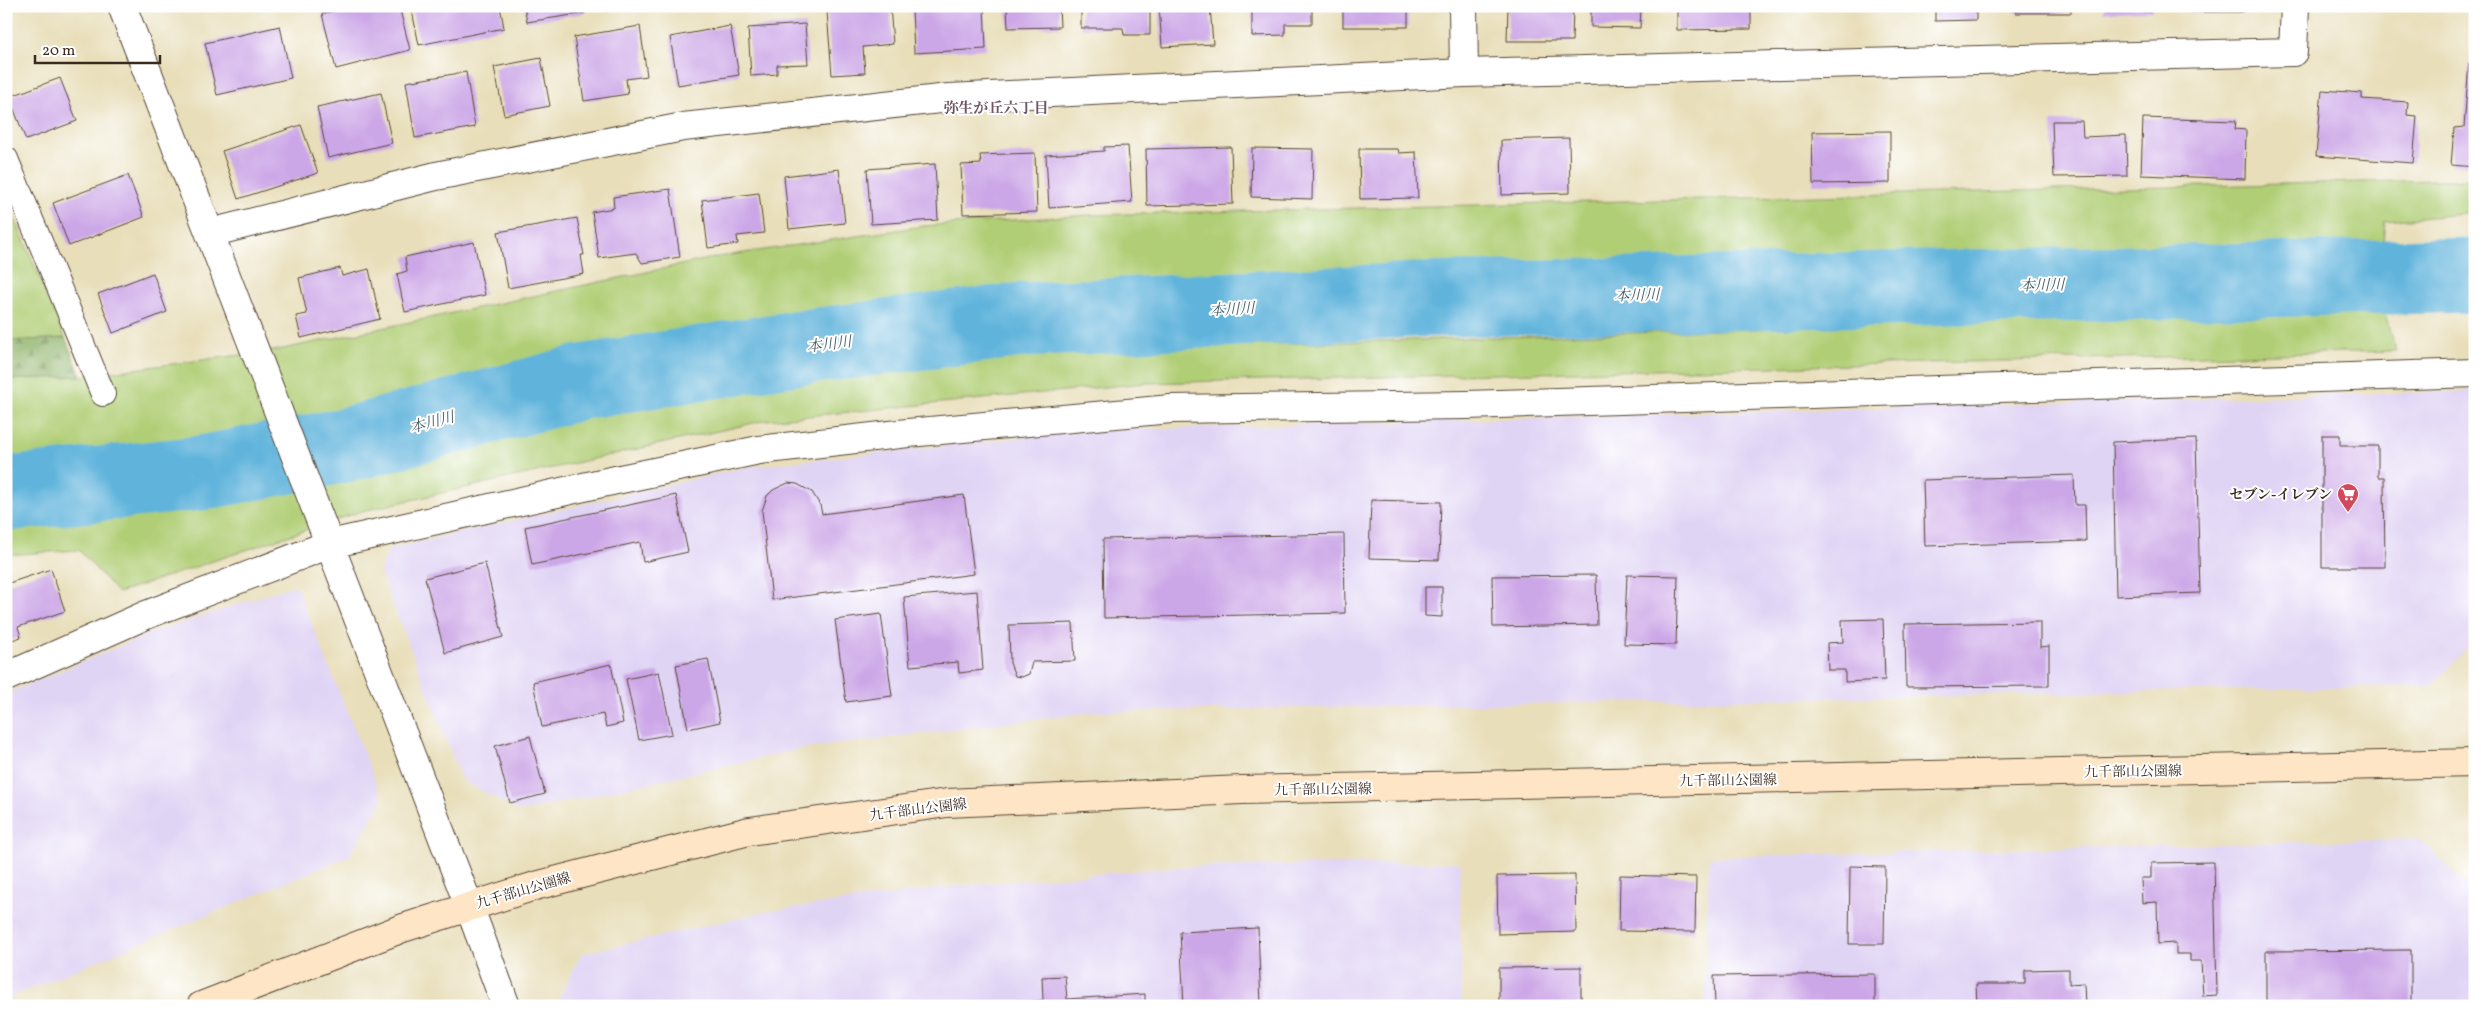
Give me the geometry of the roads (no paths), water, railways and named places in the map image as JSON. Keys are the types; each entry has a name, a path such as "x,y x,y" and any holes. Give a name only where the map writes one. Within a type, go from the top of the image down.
{"main road":[{"name":"九千部山公園線","path":"201,1006 403,928 535,886 749,831 946,804 1242,790 2475,763"}],"street":[{"path":"1463,6 1464,73"},
{"path":"210,233 436,176 682,127 949,98 1464,73 2293,52 2295,6"},
{"path":"128,8 210,233 506,1006"},
{"path":"6,676 146,614 330,544 597,484 760,450 908,433 1171,409 1476,405 2475,373"}],"lane":[{"path":"6,158 103,394"}],"waterway":[{"name":"本川川","path":"6,494 201,473 346,445 581,382 795,348 1022,320 1413,300 2475,275"}],"place":[{"name":"セブン-イレブン","path":"2348,513"}],"district":[{"name":"弥生が丘六丁目","path":"996,108"}]}
